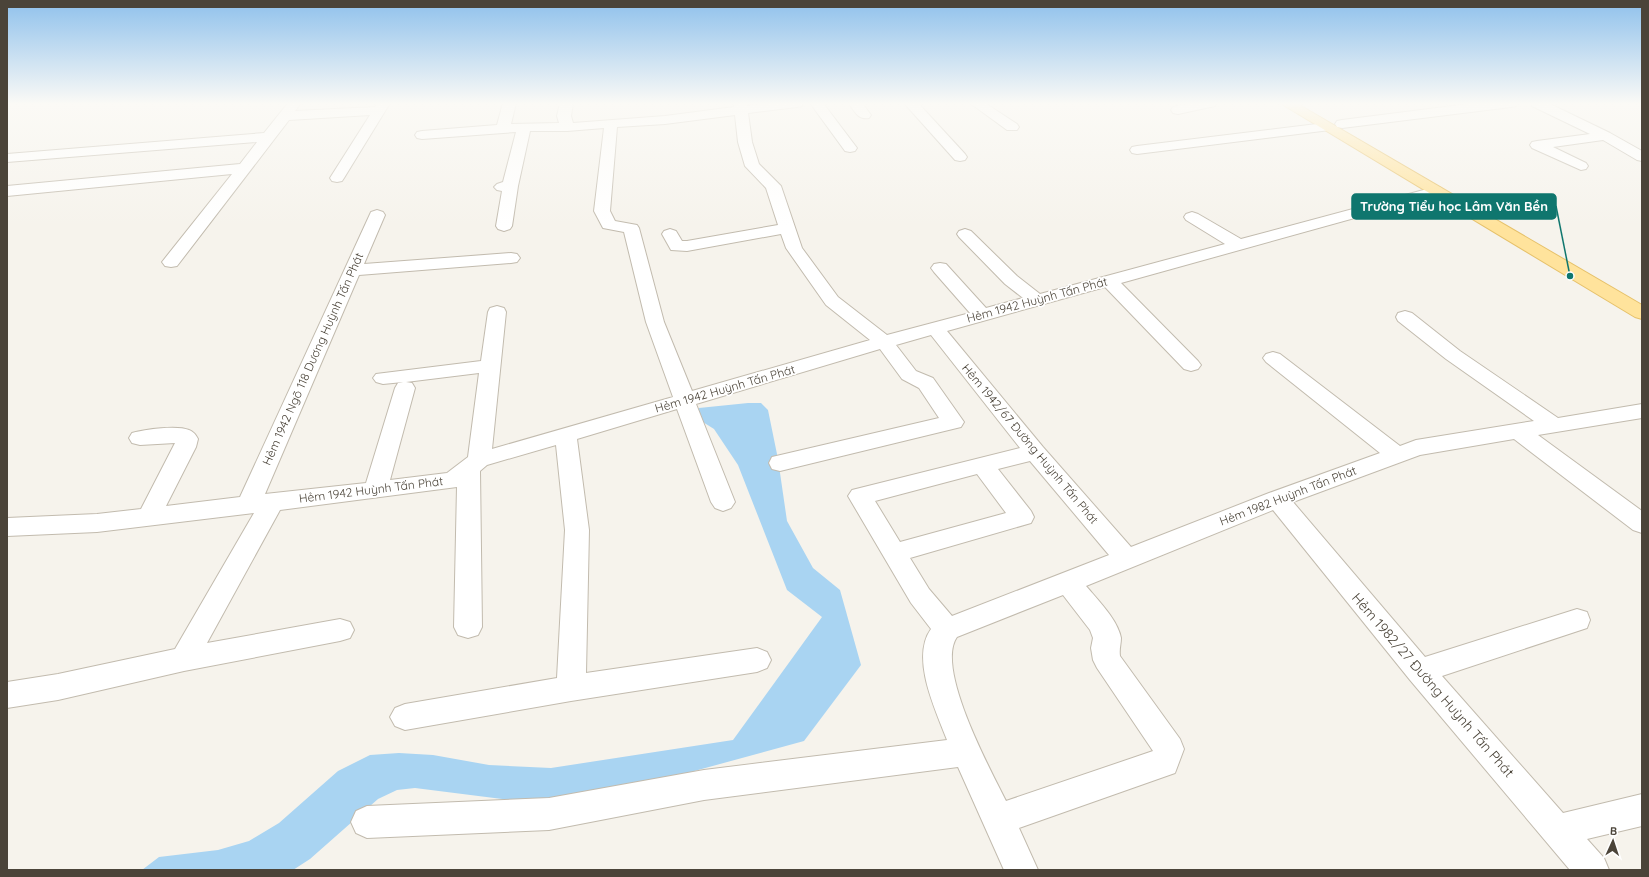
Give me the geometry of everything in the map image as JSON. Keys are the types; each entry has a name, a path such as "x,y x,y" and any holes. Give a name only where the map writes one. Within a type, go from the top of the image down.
{"main road":[{"path":"1354,144 1642,312"},
{"path":"1377,144 1642,296"}],"street":[{"path":"7,158 182,144"},
{"path":"171,262 263,144"},
{"path":"337,178 359,144"},
{"path":"504,226 506,187 519,144"},
{"path":"609,144 602,211 608,224 631,228 655,322 723,502"},
{"path":"746,144 752,166 773,186 794,248 832,301 884,342 909,375 914,379 926,383 953,422 780,463"},
{"path":"847,144 850,148"},
{"path":"948,144 960,157"},
{"path":"1137,150 1187,144"},
{"path":"1545,144 1537,145 1581,166"},
{"path":"1619,144 1642,157"},
{"path":"7,191 244,168"},
{"name":"Hẻm 1942 Huỳnh Tấn Phát","path":"7,527 96,523 450,481 474,464 566,435 884,342 1109,281 1237,244 1436,191"},
{"name":"Hẻm 1942 Ngõ 118 Dương Huỳnh Tấn Phát","path":"184,659 261,503 352,270 377,215"},
{"path":"1192,217 1237,244"},
{"path":"670,234 677,246 687,246 787,228"},
{"path":"965,234 1011,280 1036,300"},
{"path":"352,270 511,258"},
{"path":"940,268 982,315"},
{"path":"1109,281 1191,365"},
{"path":"468,628 474,464 497,312"},
{"path":"1405,317 1453,355 1554,426"},
{"name":"Hẻm 1942/67 Đường Huỳnh Tấn Phát","path":"935,328 1035,452 1127,559"},
{"path":"1273,358 1397,455"},
{"path":"383,378 490,366"},
{"path":"376,489 405,388"},
{"name":"Hẻm 1982 Huỳnh Tấn Phát","path":"947,629 1277,499 1416,448 1641,413"},
{"path":"1518,431 1642,524"},
{"path":"140,438 181,435 188,439 186,447 149,516"},
{"path":"566,435 577,530 572,688"},
{"path":"1021,870 999,819 967,752 942,690 937,664 939,640 947,629 920,596 860,496 1035,452"},
{"path":"894,553 1022,517 982,466"},
{"name":"Hẻm 1982/27 Đường Huỳnh Tấn Phát","path":"1277,499 1420,671 1592,870"},
{"path":"999,819 1164,763 1168,754 1169,749 1107,660 1105,648 1107,638 1102,625 1068,582"},
{"path":"1420,671 1577,620"},
{"path":"7,695 58,687 184,659 340,630"},
{"path":"404,716 572,688 757,660"},
{"path":"367,822 549,814 704,785 967,752"},
{"path":"1558,830 1642,810"}],"water":[{"path":"761,403 768,410 778,459 787,521 813,568 840,590 861,665 804,741 603,796 511,800 415,788 397,790 378,799 310,859 293,870 142,870 159,857 218,850 249,841 279,823 338,771 370,755 399,753 433,755 489,765 551,768 733,740 822,617 787,590 738,465 714,429 698,419 695,415 699,408"}],"place":[{"name":"Trường Tiểu học Lâm Văn Bền","path":"1570,276"}]}
